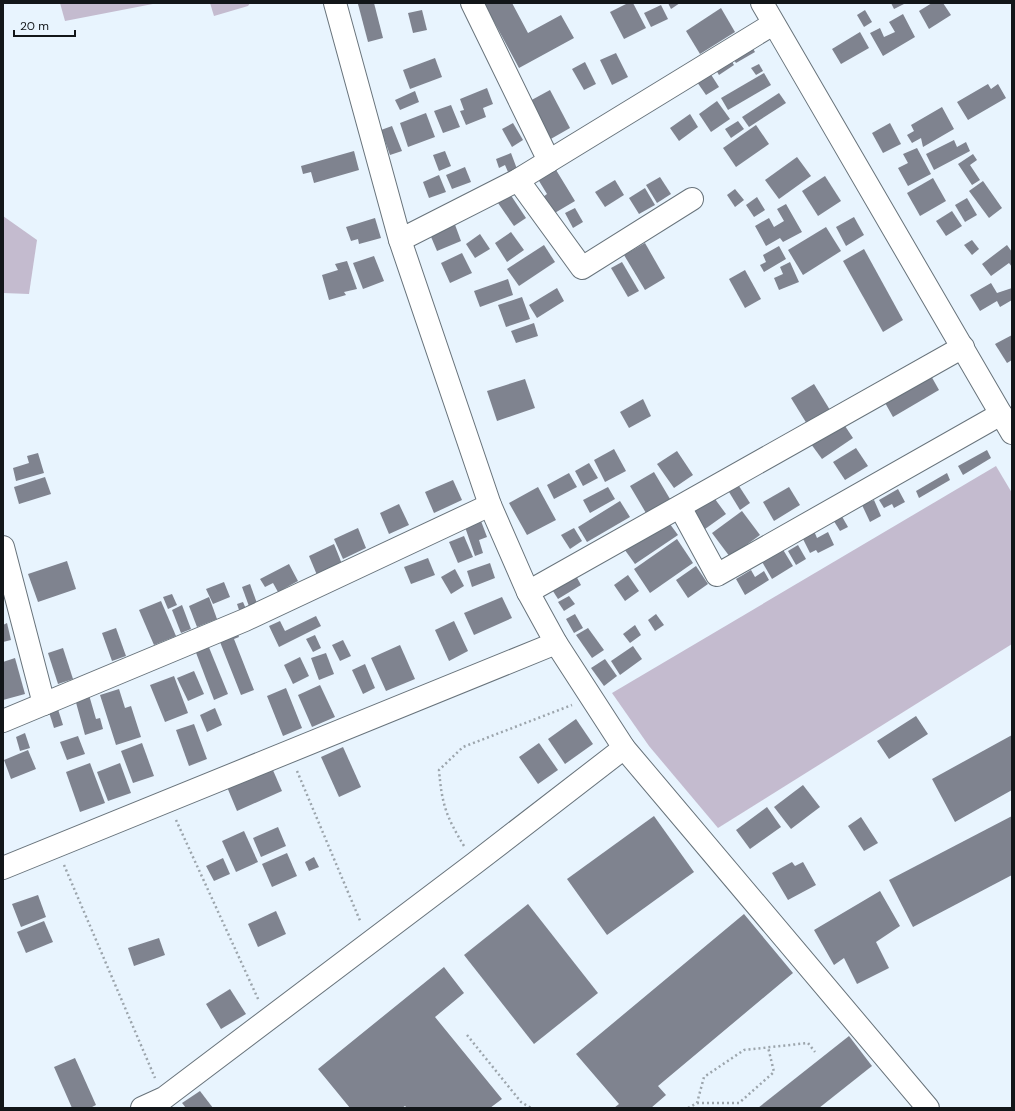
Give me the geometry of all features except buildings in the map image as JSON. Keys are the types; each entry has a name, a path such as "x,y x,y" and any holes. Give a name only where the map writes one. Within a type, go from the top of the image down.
{"street":[{"path":"336,3 400,240 490,505 528,592 556,643 624,748 928,1108"},
{"path":"472,3 549,161"},
{"path":"763,3 773,24 1012,433"},
{"path":"400,240 518,180 773,24"},
{"path":"518,180 582,268 692,199"},
{"path":"528,592 963,347"},
{"path":"680,507 717,575 1001,414"},
{"path":"3,721 245,620 490,505"},
{"path":"3,547 44,704"},
{"path":"3,868 556,643"},
{"path":"142,1108 164,1098 475,863 624,748"}],"path":[{"path":"475,863 450,823 442,800 439,770 463,747 591,698"},
{"path":"290,752 369,943"},
{"path":"168,801 268,1020"},
{"path":"56,846 164,1098"},
{"path":"467,1035 521,1102 531,1108"},
{"path":"697,1103 704,1077 744,1050 808,1043 815,1052"},
{"path":"688,1108 697,1103 739,1103 774,1072 768,1047"}],"shaded area":[{"path":"60,3 158,3 65,21"},
{"path":"210,3 250,3 248,6 214,16"},
{"path":"3,216 37,240 29,294 3,293"},
{"path":"996,466 1012,493 1012,644 718,828 649,746 612,693"}]}
